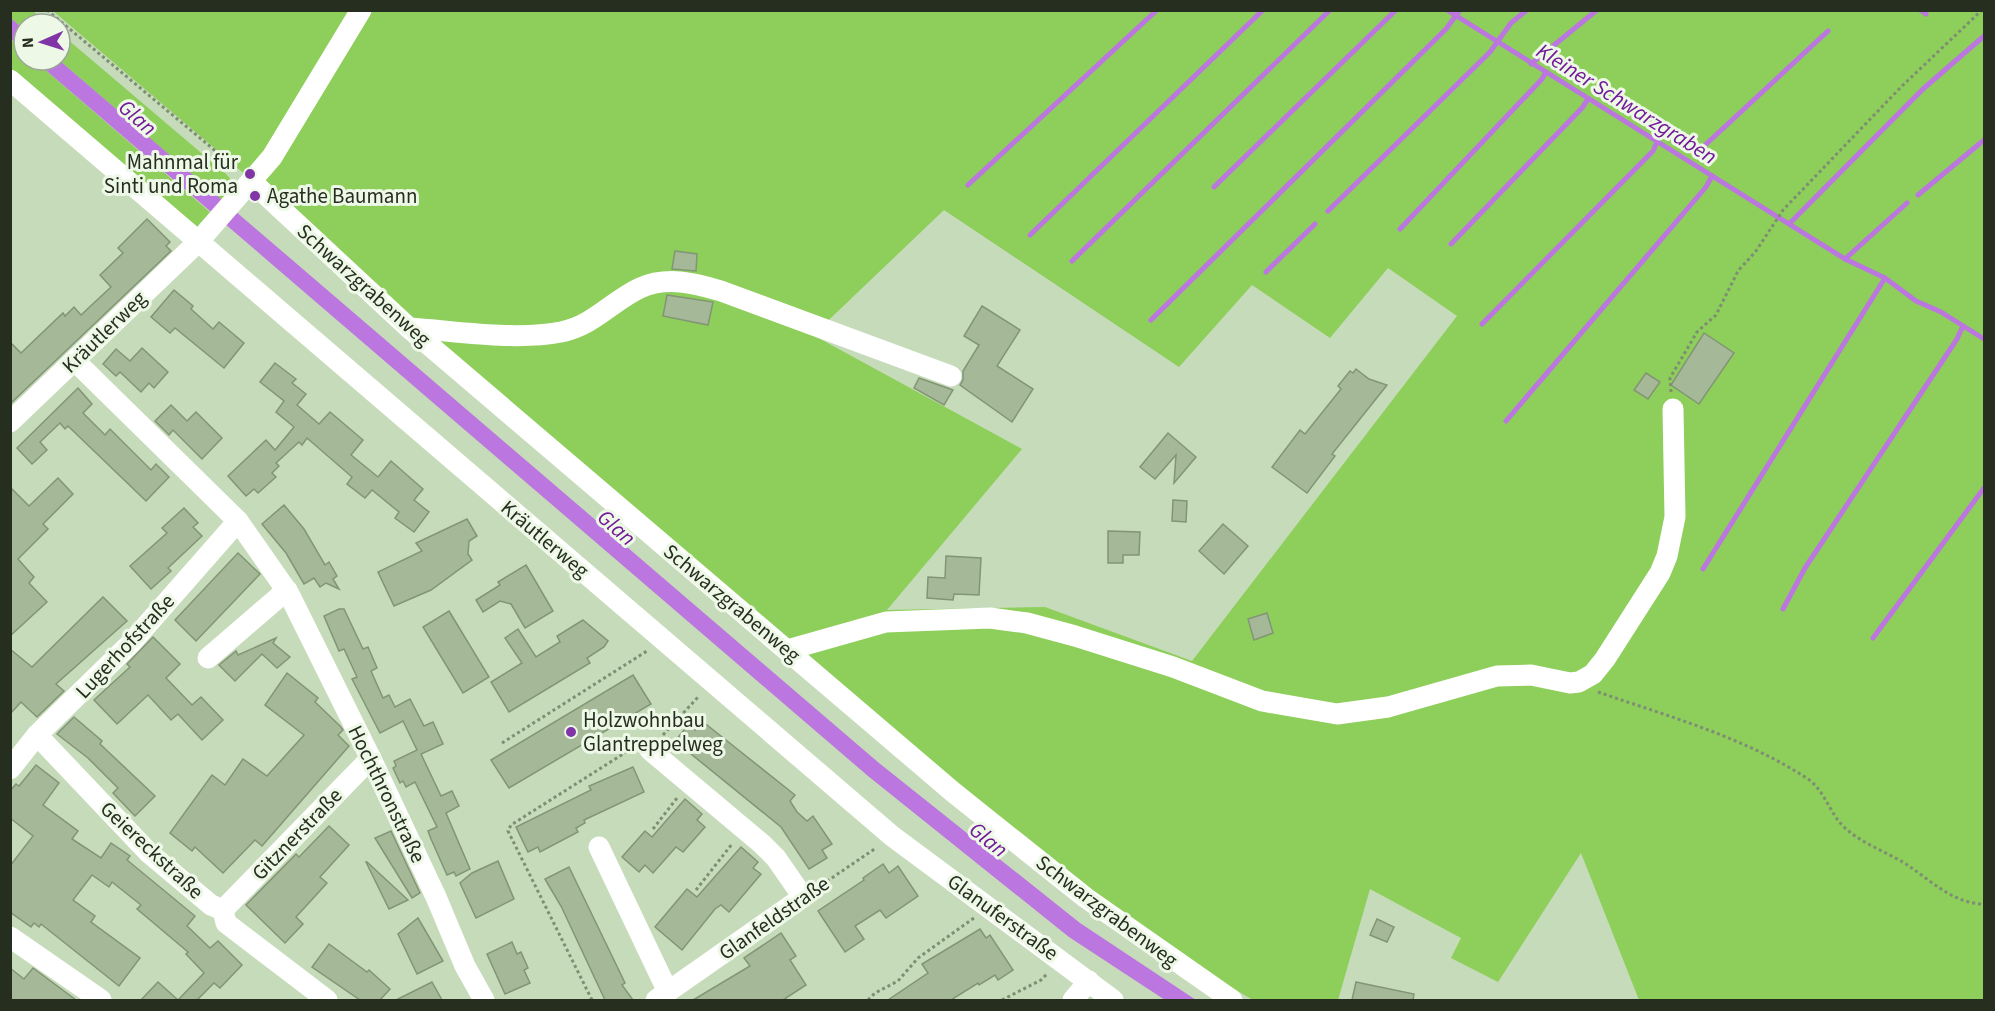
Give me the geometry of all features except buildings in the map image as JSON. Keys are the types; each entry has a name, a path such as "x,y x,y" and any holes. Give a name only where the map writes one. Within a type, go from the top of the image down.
{"street":[{"path":"200,238 272,157 361,10"},
{"name":"Kräutlerweg","path":"10,80 200,238 892,836"},
{"name":"Schwarzgrabenweg","path":"247,185 409,328 953,792 1086,898 1232,1000"},
{"name":"Kräutlerweg","path":"10,422 200,238"},
{"path":"409,328 518,334 561,332 590,322 639,288 667,282 683,282 721,291 951,376"},
{"name":"Hochthronstraße","path":"75,361 238,521 287,590 371,758 436,897 465,966 484,1000"},
{"path":"787,650 886,622 950,617 990,618 1075,636 1173,667 1263,701 1336,714 1377,710 1497,676 1531,675 1570,683 1586,679 1605,659 1660,573 1667,556 1675,517 1673,409"},
{"name":"Lugerhofstraße","path":"10,769 37,735 131,643 238,521"},
{"path":"208,658 287,590"},
{"name":"Geiereckstraße","path":"37,735 149,853 211,905 223,910 226,923 327,1000"},
{"path":"650,750 776,858 803,897"},
{"name":"Gitznerstraße","path":"223,910 371,758"},
{"name":"Glanuferstraße","path":"892,836 1113,1000"},
{"path":"599,847 662,996"},
{"name":"Glanfeldstraße","path":"662,996 803,897"},
{"path":"10,937 101,1000"},
{"path":"1073,1000 1089,981"}],"path":[{"path":"47,10 247,185"},
{"path":"1673,409 1670,378 1697,332 1716,315 1738,271 1756,251 1783,210 1901,87 1982,10"},
{"path":"502,743 664,640"},
{"path":"592,1000 508,831 512,825 635,747 650,750 713,682"},
{"path":"1570,683 1687,722 1768,755 1811,782 1823,795 1836,819 1851,833 1894,856 1964,902 1984,904"},
{"path":"653,829 689,782"},
{"path":"696,890 744,829"},
{"name":"Glanfeldstraße","path":"803,897 892,836"},
{"path":"868,1000 875,993 898,981 929,950 989,907"},
{"path":"1002,1000 1041,980 1061,960"}],"green space":[{"path":"11,10 34,12 12,12 11,18"},
{"path":"53,11 1984,11 1984,1000 1639,1000 1581,853 1498,982 1451,958 1461,938 1370,889 1338,1000 1253,1000 1188,962 1081,889 356,274 232,163 72,27 72,12","holes":["944,210 1179,367 1252,285 1330,338 1388,268 1457,316 1192,661 1045,607 887,610 1022,449 813,335"]},
{"path":"10,39 12,41 12,72 48,72 212,214 200,229 11,73"},
{"path":"72,43 226,174 235,184 223,201 72,71"}],"shaded area":[{"path":"72,71 879,763 1080,923 1196,1000 1165,1000 1069,937 868,776 48,72"}],"waterway":[{"path":"968,185 1157,10"},
{"path":"1030,235 1263,10"},
{"path":"1072,261 1330,10"},
{"path":"1214,187 1396,10"},
{"name":"Kleiner Schwarzgraben","path":"1447,10 1845,259 1885,278 1916,301 1941,312 1984,339"},
{"path":"1151,320 1446,29 1460,10"},
{"path":"1328,211 1490,52 1511,23 1527,10"},
{"path":"1531,64 1597,10"},
{"path":"1920,10 1926,14"},
{"path":"1703,147 1828,31"},
{"name":"Kleiner Schwarzgraben","path":"1789,224 1923,89 1984,36"},
{"path":"1400,229 1542,79 1546,72"},
{"path":"1451,244 1582,108 1588,99"},
{"path":"1918,195 1984,140"},
{"path":"1482,324 1653,151 1657,142"},
{"path":"1506,421 1706,187 1712,176"},
{"path":"1845,259 1907,203"},
{"path":"1266,272 1315,224"},
{"path":"1703,569 1885,278"},
{"path":"1783,609 1805,568 1957,339 1963,326"},
{"path":"1873,638 1984,488"}],"place":[{"name":"Mahnmal für Sinti und Roma","path":"250,174"},
{"name":"Agathe Baumann","path":"255,196"},
{"name":"Holzwohnbau Glantreppelweg","path":"571,732"}],"water label":[{"name":"Glan","path":"138,117"},
{"name":"Glan","path":"617,527"},
{"name":"Glan","path":"989,839"}]}
